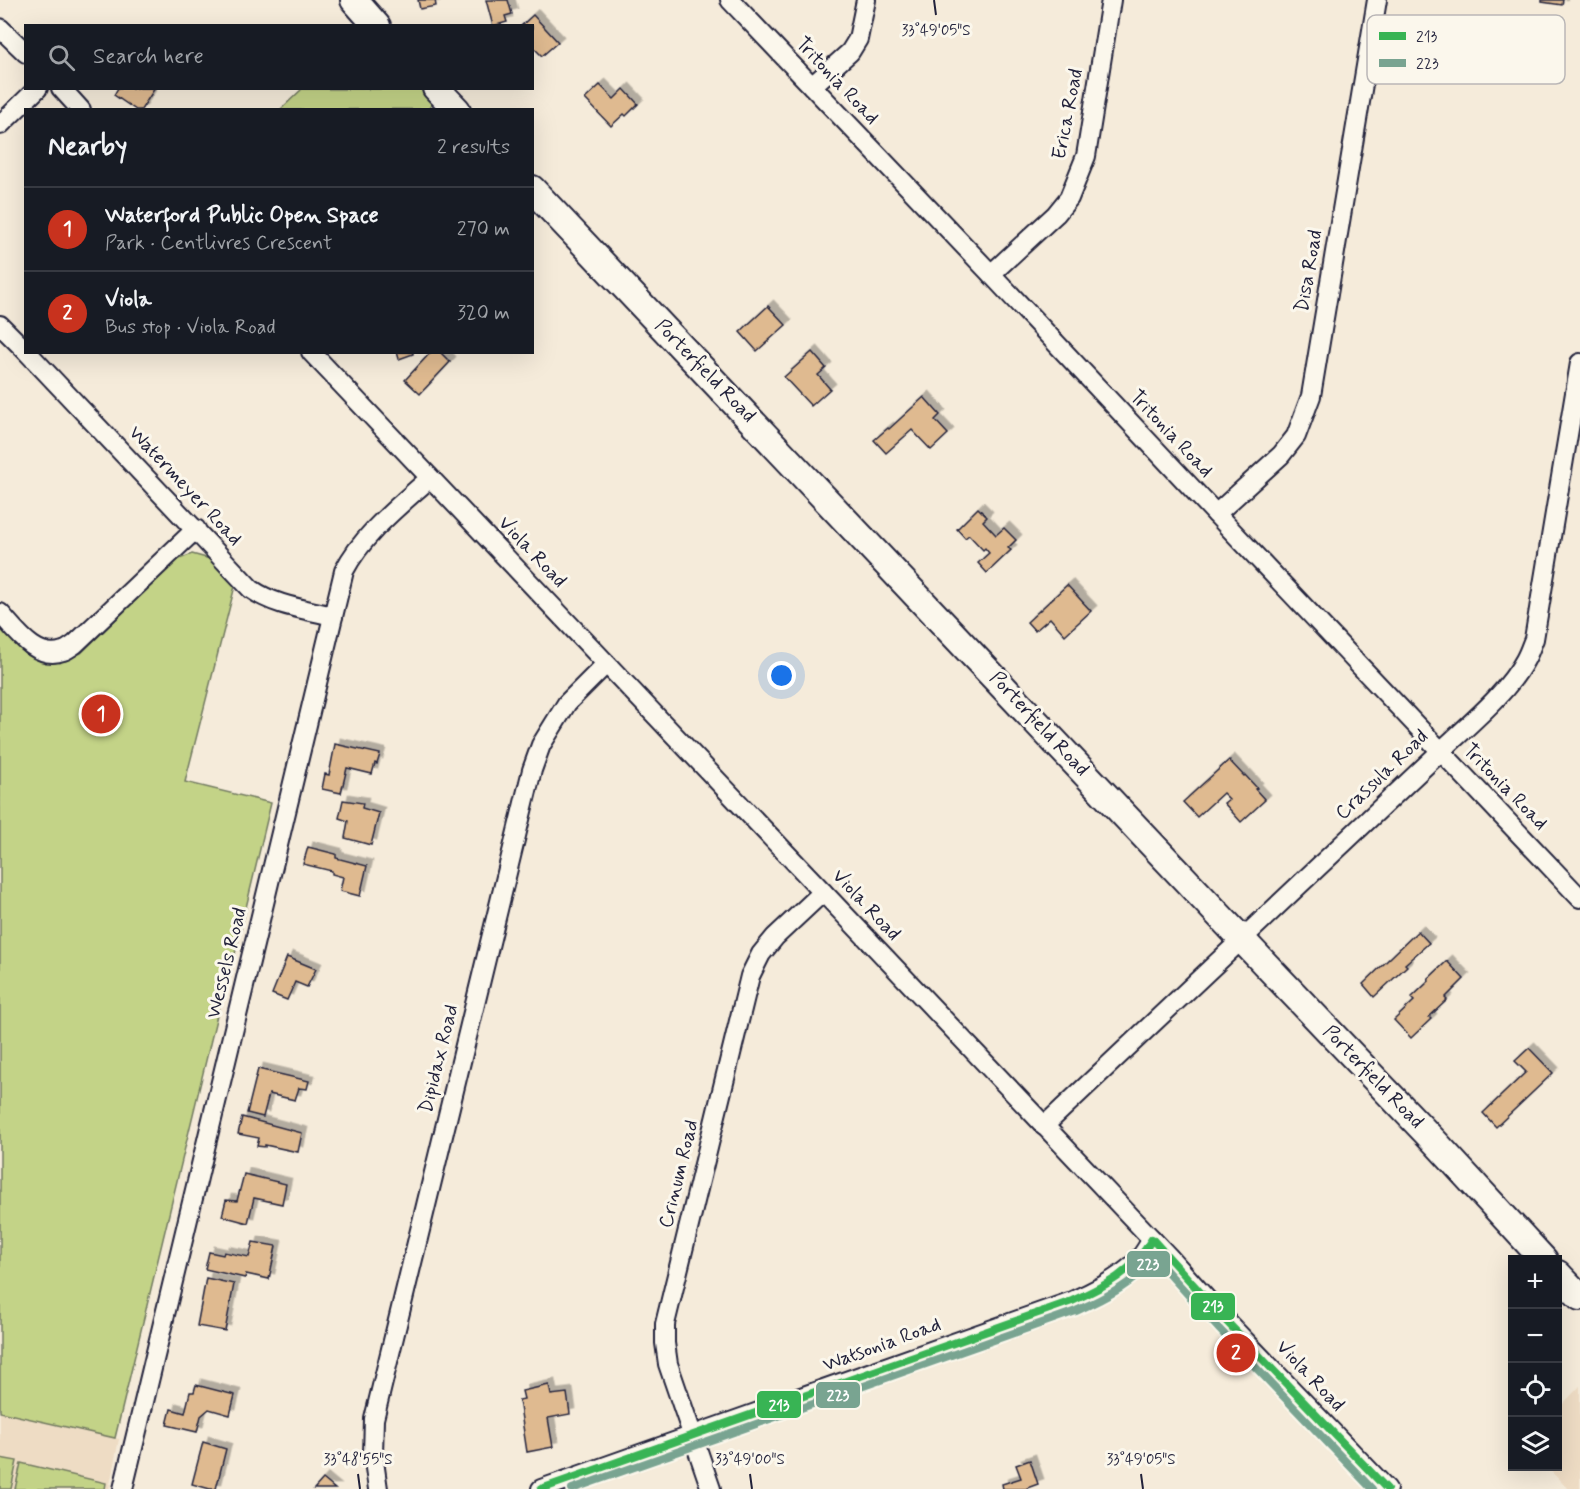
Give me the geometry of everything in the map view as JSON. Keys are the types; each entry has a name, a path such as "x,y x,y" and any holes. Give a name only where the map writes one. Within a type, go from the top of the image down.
{"street":[{"path":"354,0 375,24"},
{"name":"Tritonia Road","path":"730,0 1580,898"},
{"path":"812,86 850,52 858,39 866,0"},
{"name":"Erica Road","path":"991,274 1056,214 1069,198 1086,156 1111,0"},
{"name":"Disa Road","path":"1374,15 1377,0"},
{"path":"0,28 24,51"},
{"name":"Disa Road","path":"1216,514 1281,455 1296,436 1311,396 1367,60"},
{"path":"0,125 36,90"},
{"path":"63,90 79,108"},
{"path":"438,90 455,108"},
{"name":"Porterfield Road","path":"534,191 1474,1183 1539,1255"},
{"name":"Watermeyer Road","path":"0,325 24,350"},
{"name":"Watermeyer Road","path":"28,354 244,582 259,594 276,602 333,616"},
{"name":"Viola Road","path":"313,354 1387,1489"},
{"name":"Crassula Road","path":"1044,1126 1440,752 1514,678 1534,639 1580,363"},
{"name":"Wessels Road","path":"123,1489 344,571 362,543 430,478"},
{"path":"0,613 23,638 40,651 56,653 64,651 75,644 196,530"},
{"name":"Dipidax Road","path":"378,1489 373,1455 374,1419 532,770 541,745 567,703 606,664"},
{"name":"Crinum Road","path":"711,1489 668,1364 665,1343 668,1312 750,976 761,954 823,892"},
{"name":"Watsonia Road","path":"541,1489 1072,1301 1122,1274 1139,1259 1152,1239"},
{"path":"1562,1279 1580,1297"}],"shaded area":[{"path":"1580,1386 1580,1489 1568,1489 1551,1471 1562,1471 1562,1405"},
{"path":"0,1412 119,1439 109,1489 0,1489"}],"green space":[{"path":"301,90 425,90 436,101 429,108 282,108"},
{"path":"192,554 210,559 235,586 185,782 271,803 233,962 230,961 115,1438 0,1412 0,626 26,654 55,663 81,653 177,560"},
{"path":"0,1458 17,1461 11,1489 0,1489"},
{"path":"21,1463 106,1483 105,1489 15,1489"}],"building":[{"path":"418,0 435,0 436,6 420,9"},
{"path":"486,0 508,0 512,14 505,16 507,22 492,24"},
{"path":"1542,0 1563,0 1562,5 1542,2"},
{"path":"533,15 558,42 542,56 534,48 534,24 523,24"},
{"path":"600,85 614,99 624,89 638,104 611,126 585,99"},
{"path":"117,90 154,90 142,108 133,108 114,95"},
{"path":"768,306 786,325 757,351 740,332"},
{"path":"812,352 826,368 818,375 830,389 811,406 784,377"},
{"path":"398,354 413,354 399,359"},
{"path":"429,354 442,354 450,362 420,394 405,380"},
{"path":"924,397 940,415 935,420 948,434 931,450 912,430 886,453 874,440"},
{"path":"978,508 987,517 983,521 996,535 1004,528 1016,540 1008,548 1011,550 987,573 978,563 989,553 969,535 965,538 957,529"},
{"path":"1067,585 1091,611 1065,635 1050,618 1035,631 1027,622"},
{"path":"335,744 380,754 372,774 347,768 341,793 322,789 325,774 329,775"},
{"path":"1229,760 1257,788 1255,789 1265,800 1241,822 1224,803 1229,799 1223,793 1197,817 1183,802"},
{"path":"343,800 363,803 362,808 379,813 371,845 345,838 348,821 339,818"},
{"path":"308,847 336,854 336,858 367,866 360,896 340,891 343,877 332,874 332,871 303,864"},
{"path":"1418,931 1429,943 1405,964 1407,966 1374,997 1363,984"},
{"path":"287,957 316,969 307,987 295,982 287,1000 272,994"},
{"path":"1447,961 1464,979 1429,1017 1431,1019 1411,1038 1394,1020 1414,1001 1411,998"},
{"path":"1529,1048 1553,1073 1496,1127 1483,1113 1526,1072 1515,1061"},
{"path":"258,1069 309,1081 307,1089 299,1088 295,1100 269,1094 263,1117 247,1113"},
{"path":"242,1117 302,1133 298,1152 265,1145 265,1147 257,1146 259,1138 238,1134"},
{"path":"244,1174 286,1184 282,1204 254,1198 248,1223 222,1216 226,1200 237,1201"},
{"path":"253,1242 276,1246 269,1279 246,1274 245,1278 205,1269 209,1252 223,1255 224,1252 249,1257"},
{"path":"206,1278 234,1284 225,1331 197,1326"},
{"path":"196,1385 235,1395 230,1415 209,1409 201,1416 197,1432 167,1425 171,1409 185,1413 190,1392 194,1392"},
{"path":"549,1385 551,1395 567,1393 570,1414 548,1418 553,1447 527,1452 519,1400 524,1399 522,1391"},
{"path":"203,1442 226,1449 216,1489 192,1484"},
{"path":"1030,1460 1038,1484 1027,1489 1003,1489 1002,1484 1021,1478 1016,1465"},
{"path":"323,1479 335,1489 314,1489"}],"transit line":[{"name":"213","path":"541,1489 1072,1301 1118,1277 1137,1260 1152,1239 1228,1323 1387,1489"},
{"name":"223","path":"572,1489 1076,1311 1109,1295 1129,1282 1154,1257 1220,1330 1372,1489"}],"place":[{"name":"Waterford Public Open Space","path":"101,714"},
{"name":"Viola","path":"1236,1353"}]}
